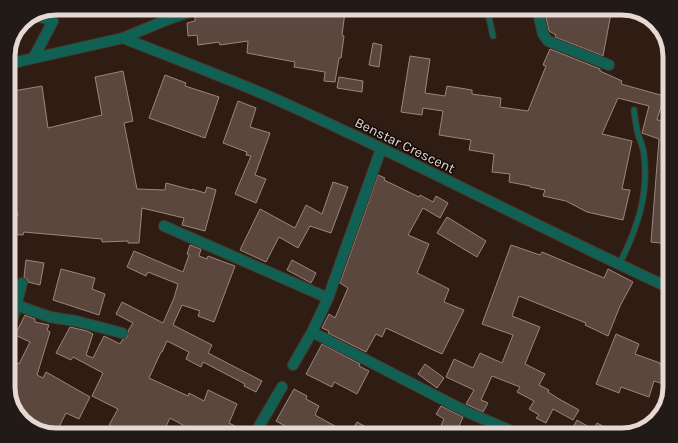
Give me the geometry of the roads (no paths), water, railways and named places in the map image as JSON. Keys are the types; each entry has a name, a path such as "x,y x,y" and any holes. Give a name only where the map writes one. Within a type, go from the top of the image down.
{"street":[{"path":"15,62 123,38 180,15"},
{"path":"539,15 543,34 548,41 609,65"},
{"path":"34,57 53,20 43,17"},
{"name":"Benstar Crescent","path":"123,38 266,95 663,285"},
{"path":"293,365 312,332 328,298 381,149"},
{"path":"164,226 328,298"},
{"path":"15,309 22,283"},
{"path":"16,305 50,316 122,333"},
{"path":"312,332 467,412 505,428"},
{"path":"258,428 282,387"}],"lane":[{"path":"53,20 54,15"},
{"path":"488,15 493,36"},
{"path":"619,265 629,245 641,210 646,179 644,154 634,110"}]}
